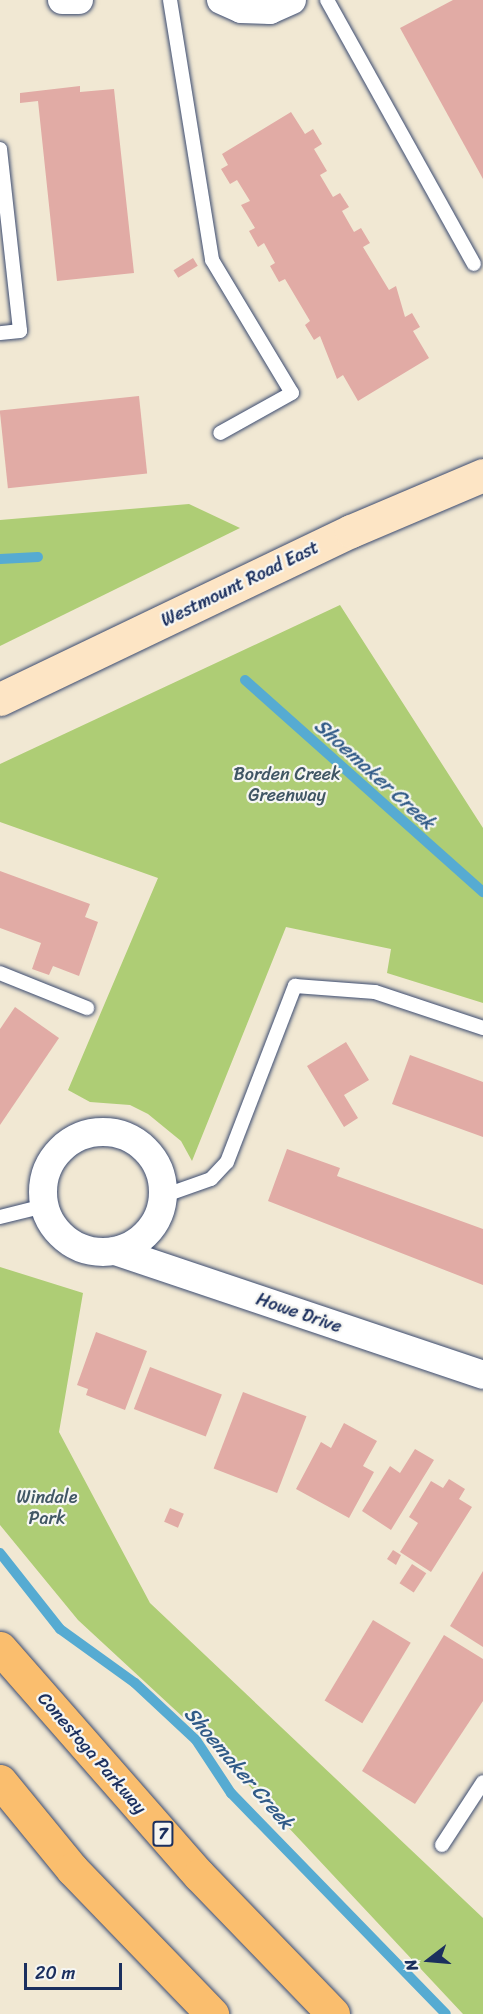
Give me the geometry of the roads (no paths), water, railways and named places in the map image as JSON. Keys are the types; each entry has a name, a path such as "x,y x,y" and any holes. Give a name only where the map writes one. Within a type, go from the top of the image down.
{"highway":[{"name":"Conestoga Parkway","path":"0,1648 199,1875 333,2014"},
{"path":"0,1781 72,1869 212,2014"}],"main road":[{"name":"Westmount Road East","path":"0,699 351,531 483,475"}],"street":[{"path":"62,0 79,0"},
{"path":"221,0 241,9 270,10 292,0"},
{"path":"44,1206 47,1169 57,1152 71,1140 107,1131 142,1145 162,1177 164,1196 148,1232 115,1251"},
{"name":"Howe Drive","path":"44,1206 63,1238 96,1252 115,1251 483,1375"}],"lane":[{"path":"170,0 212,260 292,393 220,433"},
{"path":"327,0 474,264"},
{"path":"0,149 20,331 0,333"},
{"path":"0,974 87,1008"},
{"path":"164,1196 211,1179 227,1162 296,986 375,992 483,1028"},
{"path":"0,1217 44,1206"},
{"path":"442,1845 483,1782"}],"waterway":[{"name":"Shoemaker Creek","path":"0,559 38,557"},
{"name":"Shoemaker Creek","path":"245,680 483,892"},
{"name":"Shoemaker Creek","path":"0,1553 60,1629 135,1683 196,1740 231,1793 446,2014"}],"park label":[{"name":"Borden Creek Greenway","path":"287,785"},
{"name":"Windale Park","path":"47,1508"}]}
